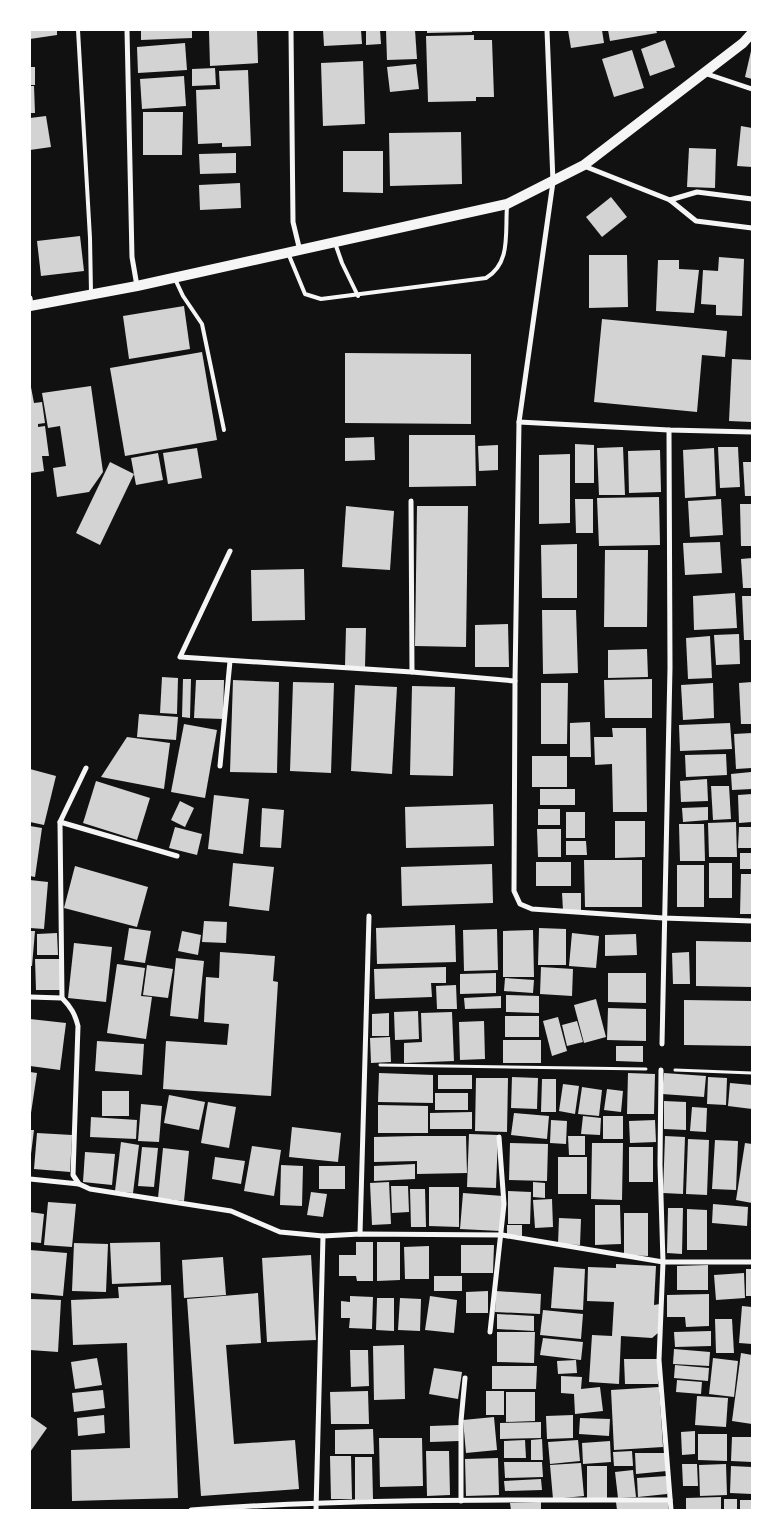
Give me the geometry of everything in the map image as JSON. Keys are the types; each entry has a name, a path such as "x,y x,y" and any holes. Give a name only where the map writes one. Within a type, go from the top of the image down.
{"main road":[{"path":"30,303 91,295 137,286 508,204 584,166 704,73 748,44 752,33"}],"street":[{"path":"127,30 132,257 137,286"},
{"path":"291,30 293,222 300,250"},
{"path":"547,30 553,182 519,422 514,891 520,904 532,909 663,918 752,921"},
{"path":"704,73 752,89"},
{"path":"584,166 670,200 696,221 752,228"},
{"path":"670,200 697,192 752,199"},
{"path":"519,422 669,430 752,432"},
{"path":"662,1044 663,918 670,668 669,430"},
{"path":"411,501 412,672"},
{"path":"230,551 180,657 412,672 515,681"},
{"path":"220,766 230,661"},
{"path":"79,1184 73,1175 78,1026 71,1008 62,998 60,822 86,768"},
{"path":"60,822 177,856"},
{"path":"360,1234 363,1064 369,916"},
{"path":"30,997 62,998"},
{"path":"661,1070 660,1164 663,1262 659,1360 671,1510"},
{"path":"490,1332 504,1204 499,1137"},
{"path":"30,1179 79,1184 90,1189 231,1212 280,1232 323,1236 360,1234 502,1235 663,1262 752,1262"},
{"path":"316,1510 323,1236"},
{"path":"461,1501 461,1416 465,1378"},
{"path":"191,1510 315,1504 670,1500"}],"lane":[{"path":"78,30 90,238 91,295"},
{"path":"288,253 305,294 321,299 358,296 486,278 498,271 504,259 508,204"},
{"path":"335,243 342,263 358,296"},
{"path":"174,278 183,296 202,324 224,430"}],"path":[{"path":"363,1064 616,1067 752,1073"}],"building":[{"path":"30,30 57,30 57,35 30,39"},
{"path":"141,30 192,30 192,38 141,40"},
{"path":"257,30 258,63 210,66 209,31"},
{"path":"323,30 361,30 362,44 324,46"},
{"path":"366,30 380,30 381,44 366,45"},
{"path":"386,30 415,30 417,59 387,60"},
{"path":"427,30 472,30 472,32 427,33"},
{"path":"568,30 602,30 604,43 571,48"},
{"path":"608,30 656,30 657,33 610,41"},
{"path":"474,35 474,40 492,40 494,97 476,97 476,101 428,102 426,36"},
{"path":"665,40 675,67 650,76 641,49"},
{"path":"185,43 187,70 138,73 137,47"},
{"path":"632,50 644,88 614,97 602,59"},
{"path":"752,51 752,79 745,77"},
{"path":"363,61 365,124 323,126 321,63"},
{"path":"416,64 419,89 390,92 387,67"},
{"path":"30,67 35,67 35,85 30,85"},
{"path":"215,68 216,85 192,86 192,69"},
{"path":"248,70 251,146 222,147 222,143 198,144 196,90 220,89 219,71"},
{"path":"184,76 186,106 142,109 140,79"},
{"path":"30,86 34,86 35,113 30,113"},
{"path":"143,112 183,112 182,155 143,155"},
{"path":"46,116 51,147 30,150 30,118"},
{"path":"741,126 752,128 752,167 737,166"},
{"path":"461,132 462,184 390,186 389,133"},
{"path":"689,148 716,149 715,188 687,187"},
{"path":"343,151 383,151 383,193 343,192"},
{"path":"236,153 236,173 200,174 199,154"},
{"path":"240,183 241,208 200,210 199,185"},
{"path":"611,197 627,217 602,237 586,217"},
{"path":"80,236 84,271 41,276 37,241"},
{"path":"589,255 627,255 628,307 589,308"},
{"path":"719,257 744,259 742,316 716,315 716,305 701,304 703,270 718,271"},
{"path":"658,260 679,260 679,269 699,270 694,313 656,311"},
{"path":"184,306 190,349 129,359 123,316"},
{"path":"602,319 727,331 725,357 702,355 697,412 594,402"},
{"path":"202,352 217,440 125,456 110,368"},
{"path":"345,353 471,354 471,424 345,423"},
{"path":"732,359 752,360 752,422 729,421"},
{"path":"30,382 34,403 42,402 45,423 38,424 38,427 45,426 49,456 42,456 44,471 30,473"},
{"path":"91,386 103,472 89,492 57,497 53,468 66,466 60,426 48,428 42,393"},
{"path":"409,435 475,435 476,486 409,487"},
{"path":"374,437 375,460 345,461 345,438"},
{"path":"575,444 594,445 594,483 575,483"},
{"path":"498,445 498,470 479,471 478,446"},
{"path":"623,447 625,495 599,495 597,448"},
{"path":"718,447 738,447 740,487 720,488"},
{"path":"197,448 202,478 168,484 163,453"},
{"path":"714,448 716,496 685,498 683,450"},
{"path":"660,450 661,492 629,493 628,451"},
{"path":"158,453 163,480 136,485 131,458"},
{"path":"570,454 570,523 539,524 539,455"},
{"path":"110,462 134,474 100,545 76,533"},
{"path":"743,462 752,462 752,496 745,496"},
{"path":"659,497 660,545 599,546 597,498"},
{"path":"575,499 593,499 593,533 576,533"},
{"path":"721,499 723,535 690,537 688,501"},
{"path":"740,504 752,504 752,546 741,546"},
{"path":"346,506 394,511 390,570 342,567"},
{"path":"417,506 468,506 466,647 415,646"},
{"path":"720,542 722,573 685,575 683,543"},
{"path":"577,544 577,598 542,598 541,545"},
{"path":"605,550 648,550 647,627 604,627"},
{"path":"752,558 752,588 743,588 741,559"},
{"path":"304,569 305,620 252,621 251,570"},
{"path":"735,593 737,628 694,630 693,596"},
{"path":"742,596 752,596 752,640 744,640"},
{"path":"542,610 576,610 578,673 543,674"},
{"path":"508,624 509,667 475,667 475,625"},
{"path":"346,628 366,628 365,667 345,666"},
{"path":"739,634 740,664 716,665 714,635"},
{"path":"710,636 712,678 688,679 686,638"},
{"path":"647,649 648,677 608,678 608,650"},
{"path":"162,677 178,678 177,714 160,713"},
{"path":"183,679 191,679 190,718 182,717"},
{"path":"652,679 652,718 605,718 604,680"},
{"path":"196,680 224,680 223,719 194,718"},
{"path":"233,680 279,682 277,773 230,772"},
{"path":"293,682 334,683 331,773 290,771"},
{"path":"752,682 752,724 741,724 739,683"},
{"path":"541,683 568,683 567,744 541,744"},
{"path":"713,683 714,718 683,720 681,685"},
{"path":"355,685 397,687 392,774 351,771"},
{"path":"412,686 455,687 453,776 410,775"},
{"path":"139,714 178,717 176,740 137,737"},
{"path":"590,722 591,757 570,757 570,723"},
{"path":"730,723 732,749 680,751 679,725"},
{"path":"184,724 217,730 205,798 171,792"},
{"path":"612,728 646,728 647,812 613,812 612,764 595,765 594,737 613,737"},
{"path":"752,733 752,768 736,769 734,734"},
{"path":"127,737 170,743 164,789 101,777"},
{"path":"726,754 727,775 686,777 685,755"},
{"path":"532,756 567,756 567,787 532,787"},
{"path":"30,769 56,776 44,825 30,822"},
{"path":"751,772 752,789 732,790 731,774"},
{"path":"707,779 708,801 681,802 680,781"},
{"path":"96,781 150,798 137,840 83,823"},
{"path":"711,786 729,786 731,819 713,820"},
{"path":"540,789 575,789 575,805 540,805"},
{"path":"752,794 752,822 739,823 738,795"},
{"path":"214,795 249,799 243,854 208,849"},
{"path":"180,801 194,808 185,827 171,820"},
{"path":"493,804 494,846 406,848 405,807"},
{"path":"708,807 708,820 683,822 682,808"},
{"path":"262,808 284,810 281,848 260,847"},
{"path":"538,809 560,809 560,825 538,825"},
{"path":"566,812 585,812 585,838 566,838"},
{"path":"615,821 645,821 645,857 615,858"},
{"path":"736,822 737,857 709,857 708,823"},
{"path":"679,824 704,824 705,861 680,861"},
{"path":"30,826 42,828 35,877 30,876"},
{"path":"175,827 202,834 197,855 169,848"},
{"path":"739,827 752,827 752,848 738,848"},
{"path":"537,829 561,829 561,857 538,857"},
{"path":"566,841 586,841 587,855 566,855"},
{"path":"740,853 752,853 752,869 740,869"},
{"path":"584,860 642,860 642,907 585,907"},
{"path":"536,862 571,862 571,886 536,886"},
{"path":"233,863 274,867 269,911 229,906"},
{"path":"709,863 732,863 732,898 709,898"},
{"path":"492,864 493,903 402,906 401,867"},
{"path":"677,865 704,865 704,907 677,907"},
{"path":"75,866 148,887 137,927 64,908"},
{"path":"741,874 752,874 752,914 740,914"},
{"path":"30,880 48,882 44,929 30,928"},
{"path":"562,893 581,893 581,910 563,910"},
{"path":"204,921 227,922 226,943 202,942"},
{"path":"455,925 456,962 377,964 376,928"},
{"path":"129,928 151,931 145,963 124,960"},
{"path":"539,928 566,929 566,965 538,965"},
{"path":"497,929 498,970 464,971 463,930"},
{"path":"533,930 534,977 503,977 503,931"},
{"path":"30,931 35,931 32,966 30,966"},
{"path":"182,931 201,935 198,955 178,951"},
{"path":"57,933 58,955 37,955 37,934"},
{"path":"572,933 599,936 596,968 569,966"},
{"path":"636,934 637,955 605,956 605,935"},
{"path":"696,941 752,942 752,987 696,986"},
{"path":"74,943 112,947 106,1002 68,998"},
{"path":"220,952 275,956 273,981 278,982 271,1096 163,1089 166,1041 227,1045 229,1024 204,1022 206,977 219,978"},
{"path":"689,952 690,984 673,984 672,953"},
{"path":"176,958 204,961 198,1019 170,1016"},
{"path":"35,959 60,959 61,990 36,990"},
{"path":"117,964 145,968 141,996 152,997 146,1039 107,1033"},
{"path":"147,965 173,969 168,998 143,995"},
{"path":"446,967 446,983 431,983 432,997 375,999 374,969"},
{"path":"541,967 573,969 572,996 540,994"},
{"path":"496,973 496,993 460,994 460,974"},
{"path":"608,973 646,973 646,1003 608,1002"},
{"path":"505,978 534,980 533,993 504,991"},
{"path":"456,985 457,1009 437,1009 436,986"},
{"path":"506,995 539,996 539,1013 506,1012"},
{"path":"501,996 501,1008 465,1009 464,998"},
{"path":"596,999 606,1037 584,1043 574,1005"},
{"path":"684,1000 752,1001 752,1046 684,1045"},
{"path":"608,1008 646,1009 646,1041 607,1040"},
{"path":"418,1011 419,1039 395,1040 394,1012"},
{"path":"452,1012 454,1061 404,1063 404,1043 422,1042 421,1013"},
{"path":"389,1013 389,1036 372,1036 372,1014"},
{"path":"505,1016 539,1016 539,1037 505,1037"},
{"path":"558,1017 567,1051 552,1056 543,1021"},
{"path":"30,1019 66,1023 60,1070 30,1066"},
{"path":"484,1021 485,1059 460,1060 459,1022"},
{"path":"577,1021 583,1042 567,1046 562,1025"},
{"path":"390,1037 391,1062 371,1063 370,1038"},
{"path":"503,1040 541,1040 541,1063 503,1063"},
{"path":"97,1041 144,1044 142,1075 95,1071"},
{"path":"616,1046 643,1046 643,1062 616,1061"},
{"path":"30,1072 37,1073 31,1113 30,1113"},
{"path":"379,1073 433,1075 433,1103 378,1102"},
{"path":"628,1073 655,1074 654,1114 627,1114"},
{"path":"664,1073 706,1076 704,1097 662,1094"},
{"path":"438,1075 472,1075 472,1089 438,1089"},
{"path":"512,1077 538,1078 537,1109 511,1108"},
{"path":"708,1077 727,1078 726,1105 707,1104"},
{"path":"476,1078 508,1078 507,1132 475,1131"},
{"path":"542,1079 556,1079 556,1112 541,1112"},
{"path":"730,1083 752,1085 752,1109 728,1106"},
{"path":"563,1084 579,1086 575,1114 559,1111"},
{"path":"582,1087 602,1090 599,1116 578,1114"},
{"path":"607,1089 623,1091 621,1112 604,1110"},
{"path":"102,1091 129,1091 129,1116 102,1116"},
{"path":"435,1093 468,1093 468,1110 435,1110"},
{"path":"169,1095 205,1102 199,1130 164,1123"},
{"path":"664,1101 686,1102 686,1130 664,1129"},
{"path":"208,1102 236,1107 229,1148 201,1143"},
{"path":"141,1104 162,1106 159,1142 138,1141"},
{"path":"378,1105 428,1106 428,1133 378,1133"},
{"path":"692,1107 707,1108 706,1132 690,1131"},
{"path":"472,1112 472,1129 430,1129 430,1113"},
{"path":"514,1113 549,1116 547,1139 511,1135"},
{"path":"583,1116 601,1118 600,1135 581,1134"},
{"path":"603,1116 623,1116 623,1139 603,1139"},
{"path":"91,1117 137,1120 136,1139 90,1137"},
{"path":"551,1120 567,1121 566,1144 550,1143"},
{"path":"655,1120 656,1142 630,1143 629,1121"},
{"path":"292,1127 341,1133 338,1162 289,1157"},
{"path":"30,1130 34,1130 31,1154 30,1154"},
{"path":"37,1133 72,1135 70,1172 34,1169"},
{"path":"469,1134 498,1135 496,1188 467,1187"},
{"path":"466,1136 467,1173 417,1174 417,1161 374,1162 374,1137"},
{"path":"568,1136 585,1136 585,1155 569,1155"},
{"path":"665,1136 685,1137 683,1194 663,1193"},
{"path":"688,1139 709,1140 707,1195 686,1194"},
{"path":"715,1140 738,1141 736,1190 712,1189"},
{"path":"121,1142 139,1145 133,1193 115,1191"},
{"path":"510,1143 548,1144 547,1181 509,1180"},
{"path":"592,1143 623,1143 622,1200 591,1199"},
{"path":"745,1143 752,1144 752,1203 736,1200"},
{"path":"252,1146 281,1150 274,1196 244,1191"},
{"path":"142,1147 158,1148 154,1187 138,1186"},
{"path":"629,1147 653,1147 653,1182 629,1182"},
{"path":"163,1148 189,1151 184,1201 158,1198"},
{"path":"85,1152 115,1154 112,1185 83,1182"},
{"path":"215,1157 245,1161 241,1184 212,1179"},
{"path":"558,1157 587,1157 587,1194 558,1194"},
{"path":"415,1164 415,1179 374,1181 374,1166"},
{"path":"281,1165 303,1166 302,1206 280,1205"},
{"path":"319,1166 345,1166 345,1189 319,1189"},
{"path":"389,1182 391,1224 372,1225 370,1183"},
{"path":"533,1182 545,1183 545,1198 533,1197"},
{"path":"391,1186 408,1186 409,1212 392,1213"},
{"path":"429,1187 459,1187 459,1227 429,1226"},
{"path":"410,1189 425,1189 426,1227 411,1227"},
{"path":"508,1191 531,1192 530,1224 508,1224"},
{"path":"311,1192 327,1194 323,1217 307,1215"},
{"path":"463,1193 503,1196 500,1231 460,1229"},
{"path":"552,1199 553,1227 535,1228 533,1200"},
{"path":"48,1202 76,1204 72,1247 44,1245"},
{"path":"713,1204 748,1207 747,1226 712,1223"},
{"path":"595,1205 620,1205 621,1244 595,1245"},
{"path":"668,1208 683,1208 682,1254 667,1253"},
{"path":"687,1209 707,1210 707,1250 687,1250"},
{"path":"30,1212 44,1214 41,1243 30,1242"},
{"path":"624,1213 648,1213 648,1256 624,1255"},
{"path":"559,1218 581,1219 580,1245 558,1244"},
{"path":"507,1225 522,1225 522,1236 507,1235"},
{"path":"160,1242 161,1282 112,1284 110,1243"},
{"path":"356,1242 373,1242 373,1281 357,1281 356,1276 339,1276 339,1255 356,1255"},
{"path":"377,1242 400,1242 400,1280 377,1281"},
{"path":"74,1243 108,1244 106,1292 72,1291"},
{"path":"461,1245 494,1245 493,1273 461,1273"},
{"path":"429,1246 429,1279 405,1279 404,1247"},
{"path":"30,1250 67,1253 63,1296 30,1293"},
{"path":"311,1255 316,1340 267,1342 262,1258"},
{"path":"223,1257 226,1295 184,1298 182,1260"},
{"path":"616,1264 656,1266 654,1305 660,1304 658,1333 652,1338 621,1336 619,1384 589,1382 592,1335 612,1336 614,1302 587,1301 588,1267 616,1268"},
{"path":"708,1265 708,1290 677,1290 677,1266"},
{"path":"554,1267 585,1269 583,1310 551,1308"},
{"path":"746,1269 752,1269 752,1296 746,1296"},
{"path":"744,1273 745,1298 716,1300 714,1275"},
{"path":"434,1276 462,1276 462,1291 434,1291"},
{"path":"171,1285 178,1498 72,1501 71,1450 130,1448 127,1343 73,1345 71,1300 119,1298 118,1287"},
{"path":"488,1291 488,1313 466,1313 466,1292"},
{"path":"496,1291 541,1294 540,1314 495,1312"},
{"path":"258,1293 261,1343 226,1345 234,1444 295,1440 299,1489 201,1496 187,1299"},
{"path":"709,1294 709,1326 686,1327 685,1317 667,1317 667,1295"},
{"path":"350,1296 373,1297 372,1329 349,1328 350,1318 341,1318 341,1301 350,1302"},
{"path":"430,1296 457,1300 454,1333 425,1330"},
{"path":"377,1298 394,1298 394,1331 376,1330"},
{"path":"400,1298 421,1299 420,1331 398,1330"},
{"path":"30,1299 61,1300 58,1352 30,1350"},
{"path":"742,1306 752,1307 752,1344 739,1343"},
{"path":"543,1310 583,1314 581,1339 540,1335"},
{"path":"497,1314 534,1316 534,1331 497,1329"},
{"path":"715,1319 732,1319 734,1353 716,1353"},
{"path":"711,1331 711,1346 675,1347 674,1332"},
{"path":"497,1332 535,1332 534,1363 497,1362"},
{"path":"543,1338 583,1342 581,1360 540,1355"},
{"path":"404,1345 405,1399 374,1400 373,1346"},
{"path":"674,1349 710,1352 709,1366 673,1364"},
{"path":"350,1350 368,1350 369,1386 351,1387"},
{"path":"741,1353 752,1355 752,1424 732,1421"},
{"path":"97,1358 102,1385 75,1389 71,1362"},
{"path":"713,1358 738,1361 734,1397 709,1394"},
{"path":"624,1359 658,1359 658,1384 625,1384"},
{"path":"576,1360 577,1373 558,1374 557,1361"},
{"path":"675,1365 709,1368 708,1381 674,1378"},
{"path":"492,1366 537,1366 536,1389 492,1389"},
{"path":"434,1368 462,1372 458,1399 429,1394"},
{"path":"561,1376 582,1377 581,1389 600,1387 603,1411 575,1414 574,1394 561,1393"},
{"path":"677,1380 702,1382 701,1394 676,1392"},
{"path":"659,1387 663,1447 614,1450 611,1390"},
{"path":"103,1390 105,1408 74,1412 72,1393"},
{"path":"368,1391 369,1424 331,1424 330,1392"},
{"path":"486,1391 504,1391 504,1415 486,1415"},
{"path":"506,1392 535,1392 535,1421 506,1422"},
{"path":"697,1396 728,1398 726,1427 695,1425"},
{"path":"104,1415 105,1433 78,1436 77,1418"},
{"path":"573,1415 573,1438 547,1439 546,1416"},
{"path":"30,1416 47,1428 30,1452"},
{"path":"494,1417 497,1450 466,1453 463,1420"},
{"path":"580,1418 610,1419 609,1436 579,1434"},
{"path":"541,1422 541,1438 500,1439 500,1423"},
{"path":"459,1425 459,1441 430,1442 430,1426"},
{"path":"373,1429 374,1454 335,1454 335,1430"},
{"path":"695,1431 695,1454 682,1455 681,1432"},
{"path":"698,1434 727,1434 727,1461 698,1460"},
{"path":"732,1437 752,1437 752,1462 731,1461"},
{"path":"379,1438 422,1438 423,1486 380,1487"},
{"path":"542,1439 543,1460 531,1460 531,1440"},
{"path":"525,1440 526,1458 504,1458 504,1441"},
{"path":"578,1440 580,1461 550,1464 548,1442"},
{"path":"610,1441 611,1462 583,1464 582,1443"},
{"path":"426,1451 449,1451 450,1495 427,1496"},
{"path":"632,1451 633,1466 614,1466 613,1452"},
{"path":"635,1453 665,1453 667,1471 636,1474"},
{"path":"330,1456 351,1456 352,1499 331,1499"},
{"path":"355,1457 372,1457 373,1499 355,1500"},
{"path":"498,1458 499,1495 466,1496 465,1459"},
{"path":"504,1462 542,1462 543,1477 505,1478"},
{"path":"581,1463 584,1496 553,1499 550,1465"},
{"path":"682,1464 697,1464 698,1486 683,1486"},
{"path":"726,1464 727,1495 700,1496 699,1465"},
{"path":"587,1466 607,1466 607,1499 587,1499"},
{"path":"731,1466 752,1467 752,1494 730,1493"},
{"path":"633,1470 636,1497 618,1498 615,1472"},
{"path":"667,1476 667,1494 638,1497 637,1478"},
{"path":"541,1479 542,1490 505,1491 504,1481"},
{"path":"721,1497 721,1509 686,1510 686,1498"},
{"path":"724,1499 737,1499 737,1510 724,1510"},
{"path":"740,1500 752,1500 752,1510 740,1510"},
{"path":"541,1502 541,1510 511,1510 510,1503"},
{"path":"616,1502 668,1502 668,1510 617,1510"}]}
